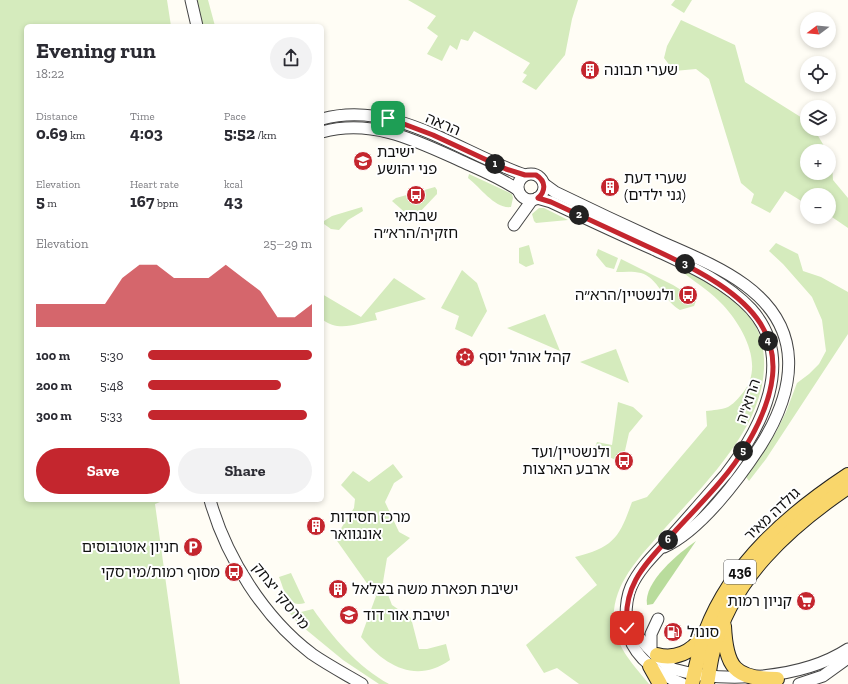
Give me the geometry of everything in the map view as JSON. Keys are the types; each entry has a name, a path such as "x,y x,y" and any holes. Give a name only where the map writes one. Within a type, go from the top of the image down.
{"main road":[{"name":"גולדה מאיר","path":"690,682 707,630 729,588 760,547 803,506 848,475"},
{"name":"גולדה מאיר","path":"724,622 752,573 782,538 803,519 848,487"},
{"path":"724,622 726,650 734,667 743,675 752,678 777,679"},
{"name":"436","path":"707,682 713,650 724,622"},
{"path":"660,684 652,657 671,657 689,650 693,648 707,630"}],"street":[{"path":"190,0 196,24"},
{"name":"הראה","path":"324,119 349,115 388,118 433,135 506,169 525,175"},
{"name":"הרוא\"ה","path":"324,132 350,127 376,128 396,134 502,180 527,196 551,202 704,274 740,299 758,319 766,331 772,355 773,368 770,391 762,417 737,460 643,567 632,586 627,604 626,621 628,634 633,646 652,657"},
{"path":"544,184 542,193 527,196 518,183 525,175 536,175 544,184 562,195 705,262 733,277 755,293 776,318 784,336 789,364 787,388 773,425 740,476 690,532 660,549"},
{"name":"מירסקי יצחק","path":"211,502 219,526 239,568 281,624 306,648 362,684"},
{"path":"652,657 651,634 658,619"},
{"path":"626,621 652,657 660,674 690,682 755,682 777,679 820,666 848,649"},
{"path":"306,648 347,684"},
{"path":"799,684 823,676 848,658"}],"green space":[{"path":"0,0 167,0 171,24 24,24 24,502 160,502 155,504 180,684 0,684"},
{"path":"197,0 208,0 214,24 203,24"},
{"path":"408,0 578,0 572,19 565,55 536,90 522,82 527,75 523,73 530,63 474,31 468,41 461,39 457,50 450,45 442,61 427,54 438,36 427,28 436,16"},
{"path":"675,0 692,0 684,13 671,5"},
{"path":"681,20 735,45 745,82 800,117 800,136 818,136 823,144 800,144 800,180 833,180 848,198 848,228 836,220 836,188 800,188 800,200 785,191 770,213 751,203 754,194 741,183 709,79 696,69 674,71 664,58 667,46"},
{"path":"469,174 512,194 513,198 511,207 499,205 488,197 468,178"},
{"path":"435,187 437,194 416,216 409,216 392,201 396,198"},
{"path":"362,207 363,211 348,220 339,230 331,229 324,224 324,221 332,216"},
{"path":"539,208 544,208 568,220 536,223 532,214"},
{"path":"776,243 798,254 803,271 821,277 848,292 848,334 766,459 749,481 746,477 776,432 786,412 797,383 819,364 826,351 822,320 812,297 783,264 769,251"},
{"path":"529,245 534,264 526,267 519,263 519,248"},
{"path":"598,249 618,258 614,269 606,267 596,255"},
{"path":"621,259 673,285 694,298 696,301 694,306 680,310 647,275 635,272 616,272"},
{"path":"687,269 730,297 751,319 760,336 764,355 761,392 752,415 740,437 725,459 709,480 650,545 634,565 621,586 614,609 615,631 627,656 649,684 579,684 557,668 544,673 526,645 597,585 575,557 607,545 619,533 632,502 647,497 707,426 706,411 730,406 740,397 748,384 752,373 752,361 745,336 731,314 723,305 685,274"},
{"path":"462,270 477,283 487,311 472,337 455,329 459,316 441,308"},
{"path":"394,278 426,299 375,313 377,320 355,325 342,326 328,323 324,320 324,295 361,317"},
{"path":"545,314 560,351 507,328"},
{"path":"616,349 629,383 580,362"},
{"path":"618,402 633,407 643,416 629,433 624,455 618,461 594,450 597,442 612,445"},
{"path":"393,464 403,477 394,483 385,502 399,532 410,538 387,558 383,582 392,605 411,618 419,649 427,649 446,644 450,660 425,671 413,671 391,663 380,656 361,637 376,596 335,538 354,508 355,499 341,485 353,471 369,482"},
{"path":"696,541 653,604 647,605 647,596 656,578 672,560"},
{"path":"291,573 305,603 299,604 290,601 285,593 279,577"},
{"path":"313,609 329,631 347,651 367,669 389,684 379,684 343,660 298,623 288,611 301,612"}],"place":[{"name":"שערי תבונה","path":"590,70"},
{"name":"ישיבת פני יהושע","path":"363,161"},
{"name":"שערי דעת (גני ילדים)","path":"610,187"},
{"name":"שבתאי חזקיה/הרא״ה","path":"416,195"},
{"name":"ולנשטיין/הרא״ה","path":"688,295"},
{"name":"קהל אוהל יוסף","path":"465,357"},
{"name":"ולנשטיין/ועד ארבע הארצות","path":"624,461"},
{"name":"מרכז חסידות אונגוואר","path":"316,526"},
{"name":"חניון אוטובוסים","path":"193,547"},
{"name":"מסוף רמות/מירסקי","path":"234,572"},
{"name":"ישיבת תפארת משה בצלאל","path":"338,589"},
{"name":"קניון רמות","path":"806,601"},
{"name":"ישיבת אור דוד","path":"349,615"},
{"name":"סונול","path":"673,632"}],"route":[{"path":"388,118 433,135 506,169 525,175 533,174 540,177 544,187 538,198 551,202 704,274 729,290 750,308 766,331 770,344 773,368 770,391 762,417 746,446 726,474 639,573 628,595 626,621 627,628"}]}
